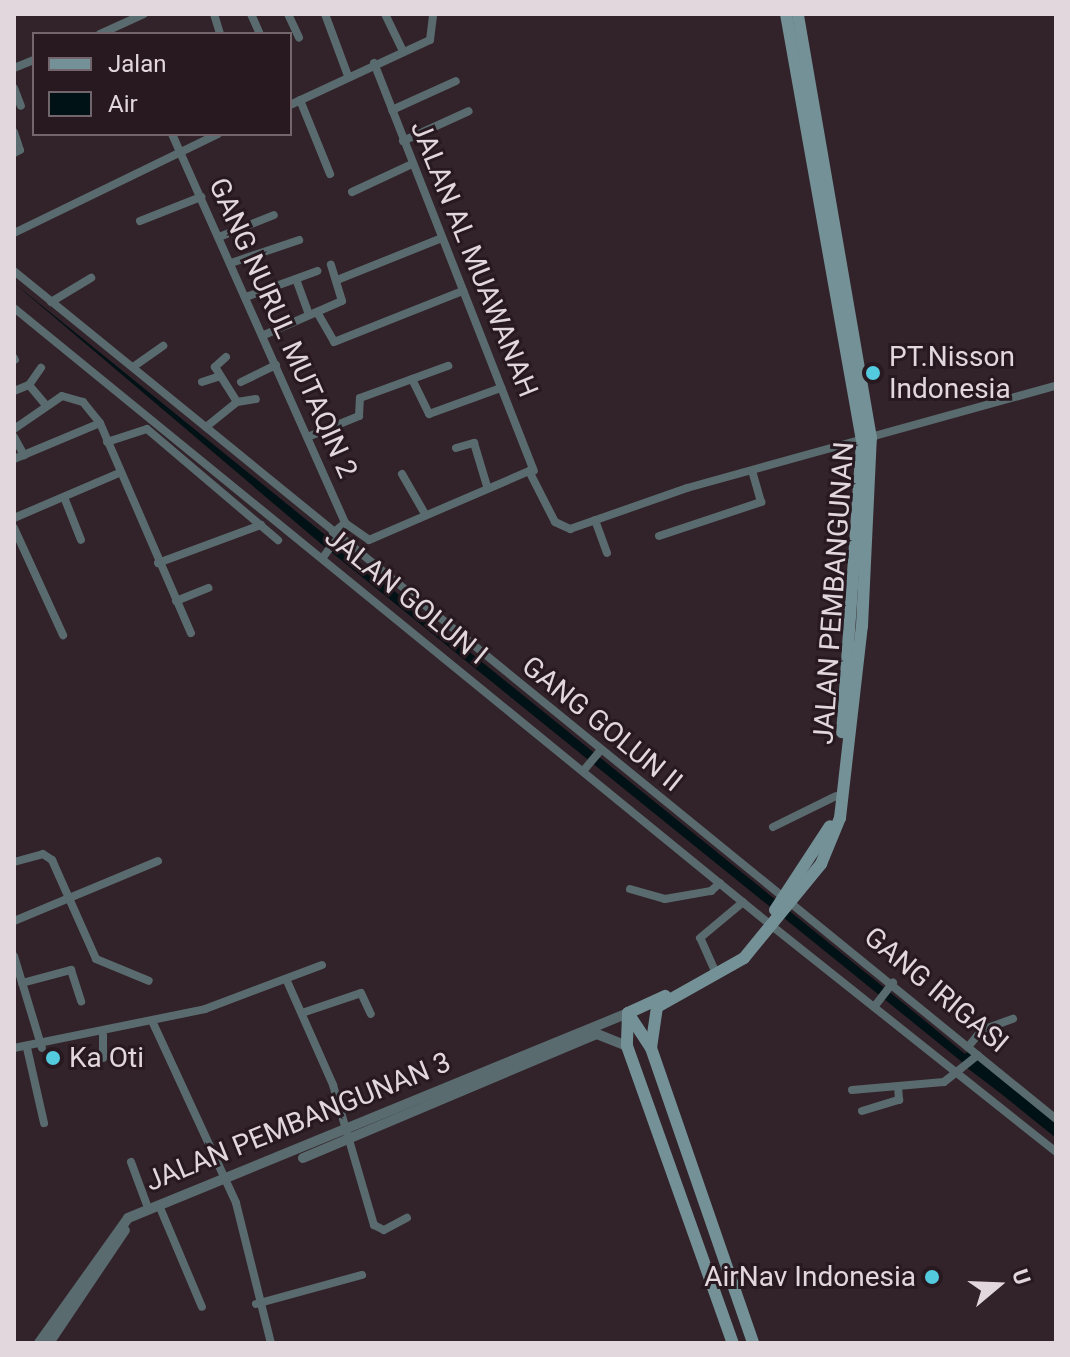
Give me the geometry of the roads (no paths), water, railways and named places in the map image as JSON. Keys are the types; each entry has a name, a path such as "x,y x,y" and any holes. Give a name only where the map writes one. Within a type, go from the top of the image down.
{"main road":[{"name":"JALAN PEMBANGUNAN","path":"786,14 866,439 836,796 827,839 788,900"},
{"name":"JALAN PEMBANGUNAN","path":"651,1048 657,1007 725,973 771,922 834,842 840,818 862,626 866,439 798,14"},
{"name":"JALAN PEMBANGUNAN","path":"628,1013 715,971 771,922"},
{"path":"628,1013 651,1048 753,1343"},
{"path":"628,1013 627,1046 733,1343"},
{"path":"667,1155 688,1149"}],"street":[{"path":"105,32 144,14"},
{"path":"288,14 299,38"},
{"path":"325,14 348,76"},
{"path":"385,14 403,51"},
{"path":"292,104 374,63 430,40 437,24 433,14"},
{"path":"123,25 126,32"},
{"name":"JALAN AL MUAWANAH","path":"374,63 534,471 561,529 595,520"},
{"path":"392,110 456,81"},
{"path":"14,88 21,106"},
{"path":"300,100 330,174"},
{"path":"403,141 469,111"},
{"path":"14,132 20,150 14,153"},
{"name":"GANG NURUL MUTAQIN 2","path":"173,136 310,436 345,523"},
{"path":"14,233 214,136"},
{"path":"352,192 412,164"},
{"path":"140,221 201,197"},
{"path":"219,237 274,215"},
{"path":"337,280 442,238"},
{"path":"231,263 299,240"},
{"path":"264,335 343,299 331,265"},
{"name":"GANG GOLUN II","path":"14,271 599,752 788,900"},
{"path":"246,297 317,271"},
{"path":"51,302 91,278"},
{"path":"296,279 313,314 334,342 463,291"},
{"name":"JALAN GOLUN I","path":"16,313 325,555 586,768 743,902 962,1072 1056,1152"},
{"path":"133,367 163,346"},
{"path":"226,357 214,363 237,402"},
{"path":"241,382 276,365"},
{"path":"310,436 359,416 360,398 448,366"},
{"path":"14,391 29,385 41,368"},
{"path":"202,382 220,376"},
{"path":"412,379 429,414 501,388"},
{"path":"29,385 45,404"},
{"path":"607,553 595,520 752,471 1056,386"},
{"path":"14,429 45,404 78,396 100,423 119,473 191,633"},
{"path":"206,427 237,402 256,399"},
{"path":"14,459 100,423"},
{"path":"107,442 147,429 278,540"},
{"path":"14,437 24,455"},
{"path":"456,448 474,443 487,486"},
{"path":"360,539 487,486 534,471"},
{"path":"659,536 761,502 752,471"},
{"path":"14,518 119,473"},
{"path":"402,474 425,514"},
{"path":"64,497 81,540"},
{"path":"325,555 345,523 360,539"},
{"path":"158,563 261,525"},
{"path":"14,528 63,635"},
{"path":"356,552 360,539"},
{"path":"14,553 24,549"},
{"path":"176,601 209,588"},
{"path":"586,768 599,752"},
{"path":"773,827 836,796"},
{"path":"14,862 43,854 52,860 96,959 149,981"},
{"path":"14,921 158,861"},
{"path":"630,889 665,899 711,891 720,883"},
{"name":"GANG IRIGASI","path":"788,900 968,1047 975,1058 1055,1117"},
{"path":"715,971 700,938 743,902"},
{"path":"14,956 42,1048"},
{"path":"14,1048 42,1048 153,1023 287,981 322,965"},
{"path":"22,983 71,970 81,1001"},
{"path":"287,981 350,1135 374,1225 384,1230 407,1218"},
{"path":"876,1004 890,986"},
{"path":"302,1013 361,993 371,1014"},
{"name":"JALAN PEMBANGUNAN 3","path":"350,1135 628,1013"},
{"path":"968,1047 982,1030 1013,1019"},
{"path":"153,1023 226,1184 256,1304 271,1343"},
{"name":"JALAN PEMBANGUNAN 3","path":"49,1343 125,1230 161,1210 597,1034 627,1046"},
{"path":"103,1035 103,1058"},
{"path":"27,1048 44,1123"},
{"path":"852,1090 898,1087 962,1072 975,1058"},
{"path":"862,1111 899,1100 898,1087"},
{"path":"131,1162 148,1208"},
{"name":"JALAN PEMBANGUNAN 3","path":"39,1343 118,1229 148,1208 226,1184"},
{"path":"161,1210 202,1307"},
{"path":"256,1304 362,1275"}],"water":[{"path":"14,283 913,1011 1056,1129 1056,1138 320,543"}],"waterway":[{"path":"970,1060 1056,1125"}],"place":[{"name":"PT.Nisson Indonesia","path":"873,373"},
{"name":"Ka Oti","path":"53,1058"},
{"name":"AirNav Indonesia","path":"932,1277"}]}
